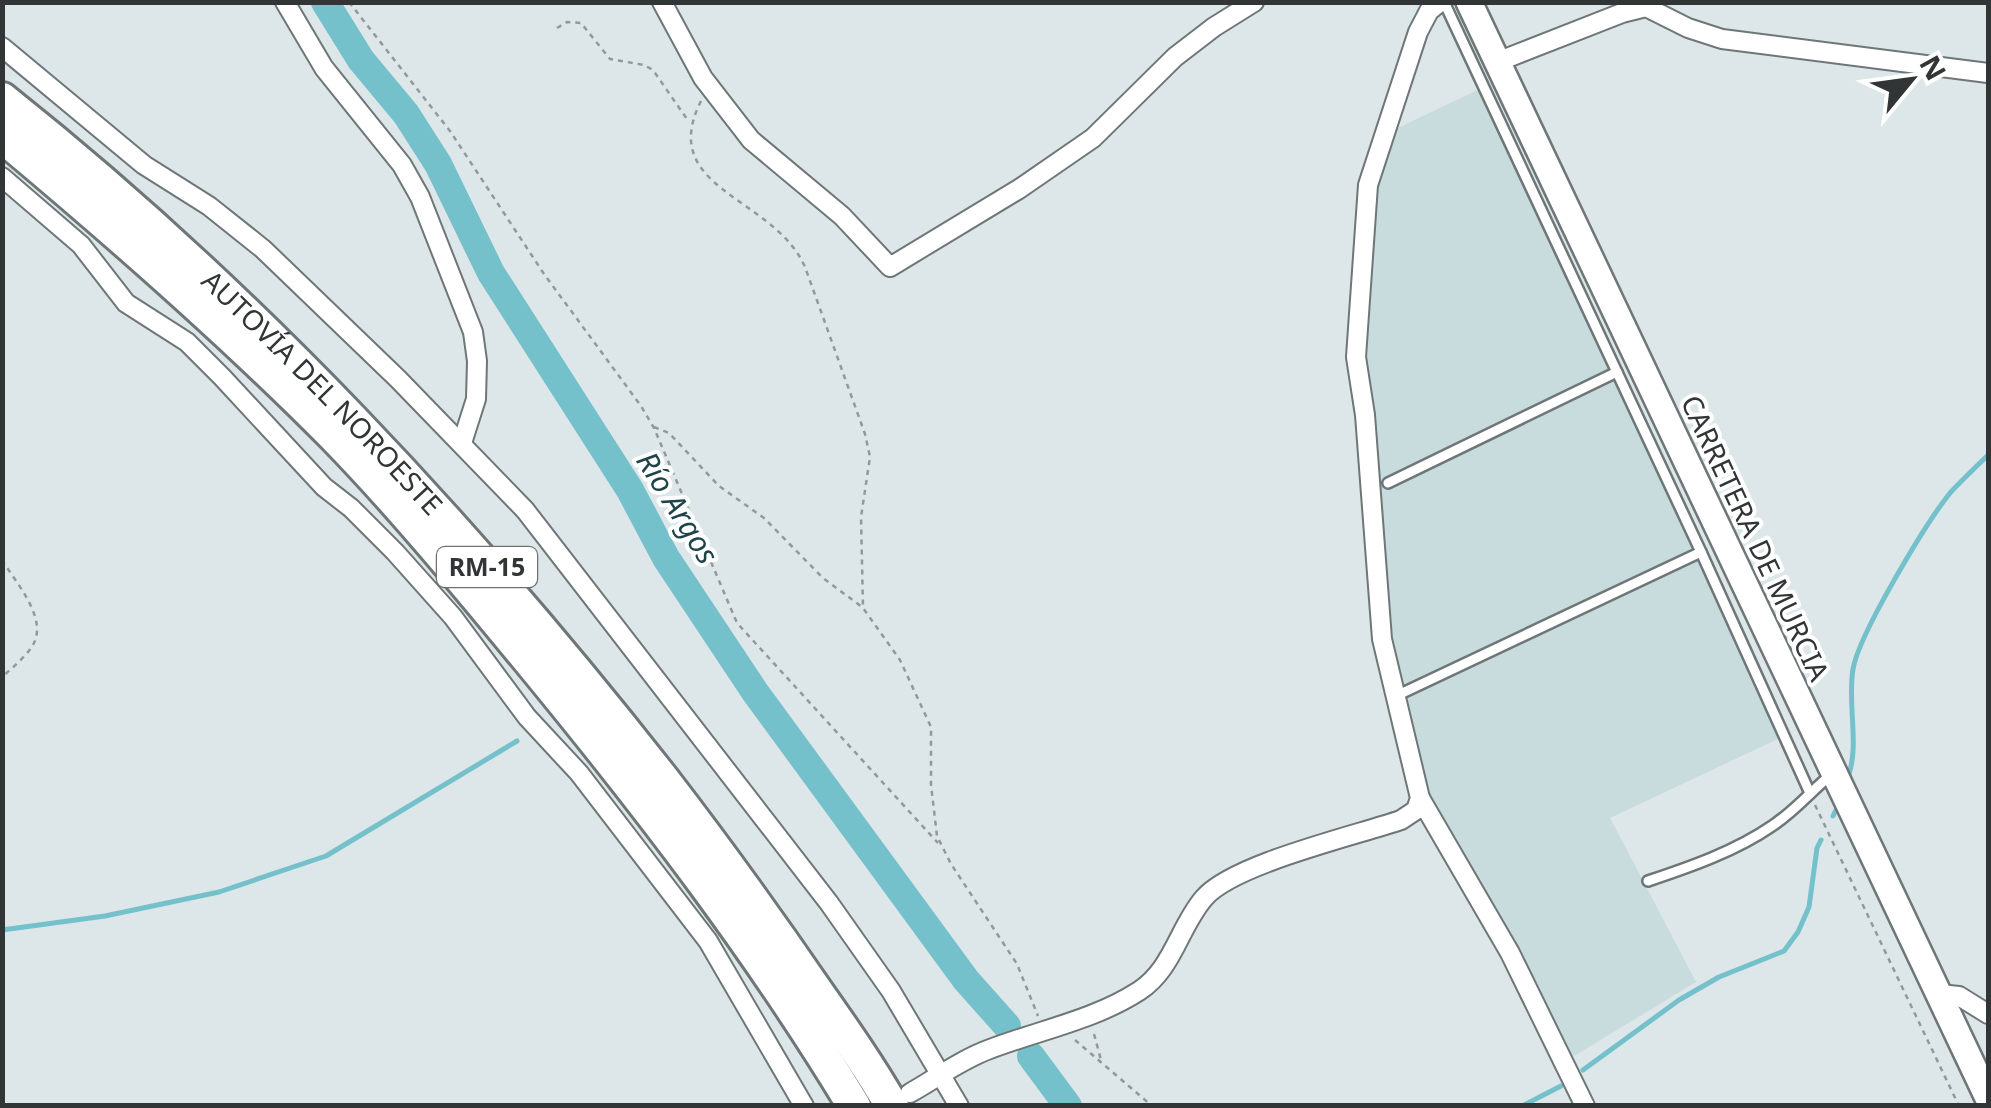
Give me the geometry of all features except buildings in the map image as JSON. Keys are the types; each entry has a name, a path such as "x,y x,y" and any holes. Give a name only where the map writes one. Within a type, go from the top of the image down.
{"highway":[{"name":"AUTOVÍA DEL NOROESTE","path":"2,99 194,262 355,422 506,588 700,827 901,1100"},
{"name":"AUTOVÍA DEL NOROESTE","path":"2,136 150,260 321,424 463,580 651,809 744,938 854,1106"}],"main road":[{"name":"CARRETERA DE MURCIA","path":"1468,2 1988,1098"}],"street":[{"path":"285,2 344,98 402,165 431,226 472,332 478,361 476,399 462,443"},
{"path":"662,2 708,86 751,140 842,216 890,266 1038,177 1092,138 1175,57 1254,2"},
{"path":"1442,2 1429,11 1418,32 1368,185 1356,342 1369,459 1378,607 1394,696 1420,798 1510,954 1585,1106"},
{"path":"1497,62 1646,7 1688,28 1722,39 1988,74"},
{"path":"2,46 144,166 210,206 263,249 462,443 525,510 829,903 891,991 959,1106"},
{"path":"2,177 80,245 126,303 187,342 324,487 395,552 453,617 526,716 580,773 708,941 768,1038 804,1106"},
{"path":"901,1100 986,1050 1104,1009 1153,980 1204,897 1228,878 1402,820 1416,810 1420,798"},
{"path":"1939,994 1959,996 1988,1014"}],"lane":[{"path":"1442,2 1701,552 1809,792"},
{"path":"1388,483 1617,372"},
{"path":"1394,696 1701,552"},
{"path":"1648,881 1756,836 1833,774"}],"path":[{"path":"349,2 450,131 525,247 653,426 737,622 943,847 1017,964 1052,1029 1101,1062 1152,1106"},
{"path":"556,28 575,21 581,23 610,59 653,70 690,124"},
{"path":"708,86 690,124 690,147 702,172 765,217 797,248 860,419 870,457 862,517 863,608"},
{"path":"653,426 669,433 720,486 764,518 823,578 863,608 900,660 931,726 934,820 943,847"},
{"path":"2,560 30,606 38,635 32,647 2,677"},
{"path":"1809,792 1959,1106"},
{"path":"1101,1062 1094,1028 1104,1009"}],"shaded area":[{"path":"1484,87 1784,736 1610,818 1696,982 1564,1062 1420,798 1390,678 1356,342 1383,135"}],"waterway":[{"name":"Río Argos","path":"325,2 361,60 406,114 438,164 491,273 630,490 666,558 755,692 966,980 1007,1026"},
{"path":"1848,777 1853,752 1853,669 1867,631 1939,508 1988,455"},
{"path":"2,930 105,916 219,892 326,856 517,741"},
{"path":"1833,816 1836,810"},
{"path":"1583,1070 1679,1000 1719,977 1784,951 1809,907 1821,840"},
{"name":"Río Argos","path":"1031,1056 1068,1106"},
{"path":"1522,1106 1561,1086"}]}
